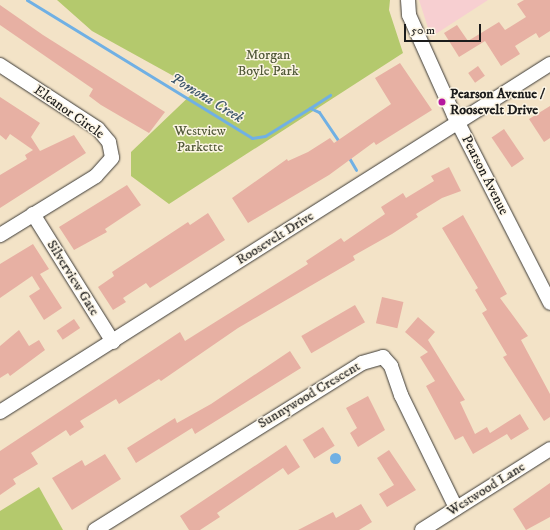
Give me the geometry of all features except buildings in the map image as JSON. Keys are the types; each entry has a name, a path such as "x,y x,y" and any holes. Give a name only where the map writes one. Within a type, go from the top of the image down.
{"street":[{"name":"Pearson Avenue","path":"408,0 409,15 458,122 550,303"},
{"name":"Roosevelt Drive","path":"0,412 113,342 550,64"},
{"name":"Eleanor Circle","path":"0,65 98,130 112,151 105,169 96,176 0,235"},
{"name":"Silverview Gate","path":"33,214 113,342"},
{"name":"Sunnywood Crescent","path":"95,530 362,363 383,357 391,366 401,396 456,508"},
{"name":"Westwood Lane","path":"422,530 550,449"}],"shaded area":[{"path":"419,0 488,0 431,37"}],"green space":[{"name":"Morgan Boyle Park","path":"57,0 390,0 389,10 403,53 169,204 131,176 131,152 197,89 92,31"},
{"path":"39,487 63,530 0,530 0,511"}],"water":[{"path":"335,452 339,454 341,458 339,462 335,464 331,462 329,458 331,454"}],"waterway":[{"name":"Pomona Creek","path":"27,0 252,138 265,136 310,108 319,112 340,143"},
{"path":"310,108 330,95"},
{"name":"Pomona Creek","path":"348,156 356,170"}],"place":[{"name":"Pearson Avenue / Roosevelt Drive","path":"442,102"}],"park label":[{"name":"Westview Parkette","path":"200,140"}]}
